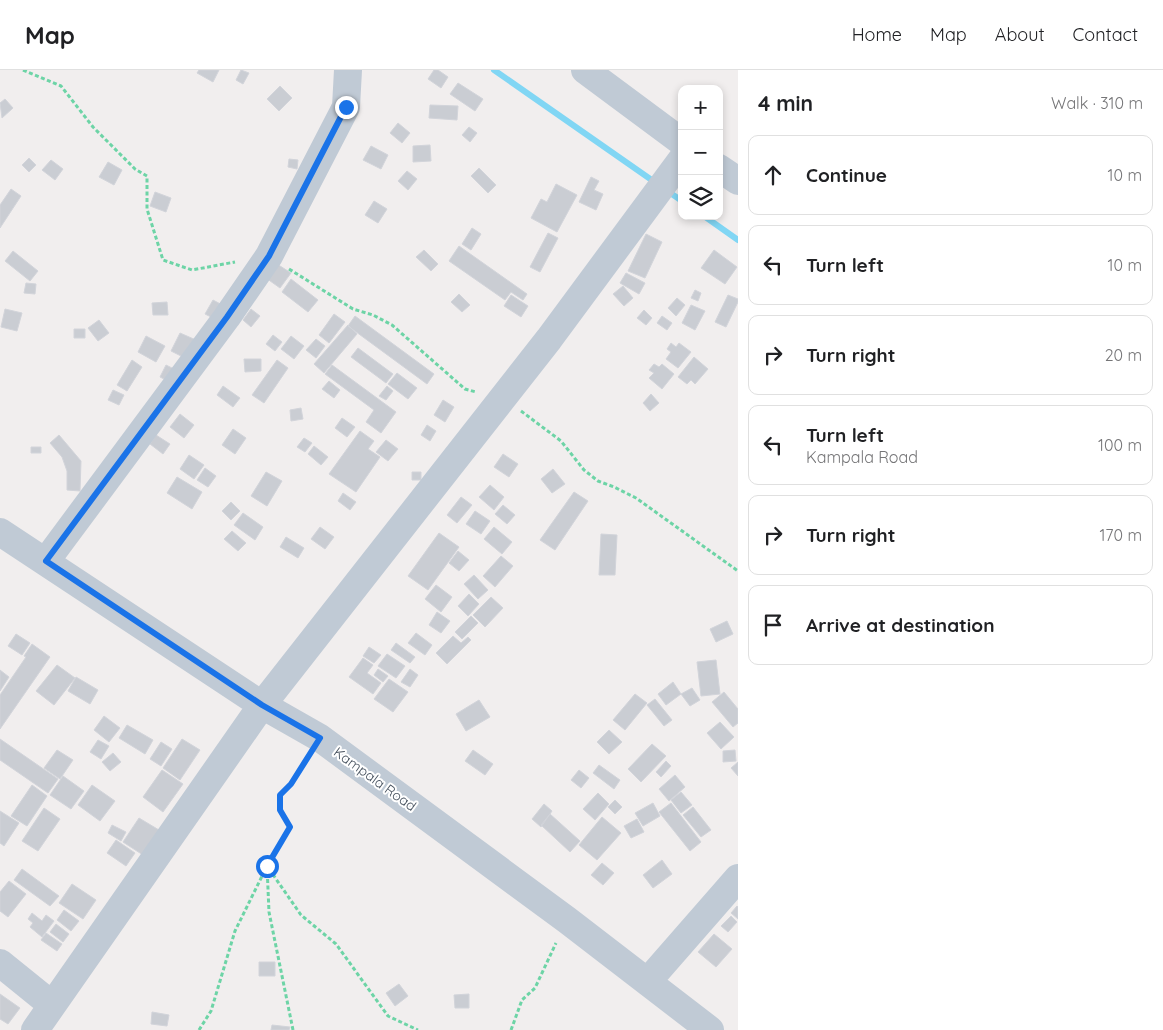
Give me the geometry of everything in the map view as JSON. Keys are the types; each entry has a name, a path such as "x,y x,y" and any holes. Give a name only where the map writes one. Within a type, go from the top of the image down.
{"street":[{"path":"46,561 227,317 269,256 346,107 348,70"},
{"path":"585,70 678,139"},
{"path":"723,171 738,181"},
{"path":"35,1030 262,705 502,400 668,177"},
{"name":"Kampala Road","path":"0,532 262,705 320,738 567,920 710,1030"},
{"path":"648,981 738,878"},
{"path":"0,963 52,1004"}],"path":[{"path":"23,70 61,86 93,127 135,168 147,176 147,209 164,260 192,270 269,256 353,309 373,315 392,325 465,389 502,400 527,415 561,441 584,470 598,481 636,498 738,571"},
{"path":"198,1030 211,1011 236,931 267,866 290,827 280,810 280,795 291,784 320,738"},
{"path":"267,866 269,912 293,1030"},
{"path":"267,866 301,915 336,944 388,1016 418,1030"},
{"path":"512,1030 522,1000 534,988 567,920"}],"building":[{"path":"199,70 219,70 213,82 197,73"},
{"path":"241,70 249,73 243,84 236,80"},
{"path":"434,70 438,70 448,77 441,88 428,79"},
{"path":"458,83 483,99 475,111 450,94"},
{"path":"280,86 292,98 279,111 267,99"},
{"path":"5,99 13,108 2,118 0,103"},
{"path":"430,105 458,106 457,120 429,118"},
{"path":"398,123 410,133 402,143 390,133"},
{"path":"469,127 477,133 470,142 462,135"},
{"path":"430,145 431,161 413,162 413,146"},
{"path":"371,146 388,155 381,169 363,160"},
{"path":"29,158 36,165 29,172 22,165"},
{"path":"289,159 298,160 297,169 288,167"},
{"path":"51,160 63,169 55,180 42,170"},
{"path":"108,162 122,170 114,185 99,177"},
{"path":"479,168 496,185 488,193 471,176"},
{"path":"407,171 417,179 408,190 398,181"},
{"path":"591,177 599,181 594,190 603,194 596,210 579,202"},
{"path":"556,184 577,195 557,232 531,218 541,199 547,202"},
{"path":"11,189 21,196 0,228 0,205"},
{"path":"155,192 171,198 166,212 150,206"},
{"path":"374,201 387,209 378,223 365,215"},
{"path":"472,228 481,234 471,250 462,244"},
{"path":"548,233 558,238 540,272 530,267"},
{"path":"646,234 662,242 645,278 628,271"},
{"path":"459,246 527,294 523,300 511,292 505,300 449,261"},
{"path":"424,250 438,264 431,271 416,257"},
{"path":"714,250 737,267 725,284 701,268"},
{"path":"13,251 38,271 30,281 5,261"},
{"path":"277,264 291,273 280,288 266,278"},
{"path":"626,273 645,283 639,294 620,283"},
{"path":"291,279 318,300 308,312 282,292"},
{"path":"26,283 36,284 35,294 24,293"},
{"path":"623,286 633,298 624,306 613,294"},
{"path":"695,290 701,293 698,301 691,298"},
{"path":"459,294 470,305 462,312 451,302"},
{"path":"511,295 528,306 521,317 504,306"},
{"path":"728,295 738,299 738,302 726,327 715,322"},
{"path":"677,298 685,305 676,316 668,308"},
{"path":"213,300 226,307 219,321 205,314"},
{"path":"167,302 168,315 153,315 152,303"},
{"path":"691,305 705,311 695,330 682,323"},
{"path":"5,309 22,313 17,331 1,327"},
{"path":"251,309 260,316 251,327 243,320"},
{"path":"644,310 652,318 646,325 637,318"},
{"path":"334,314 345,322 329,343 319,335"},
{"path":"355,316 434,374 427,384 348,326"},
{"path":"662,316 672,323 667,330 657,323"},
{"path":"99,320 109,333 98,341 88,328"},
{"path":"348,325 357,334 324,373 314,364"},
{"path":"74,329 85,329 85,338 74,338"},
{"path":"180,333 196,340 187,359 171,351"},
{"path":"273,335 282,342 275,351 266,344"},
{"path":"146,336 165,346 156,362 138,352"},
{"path":"291,336 304,346 294,359 281,349"},
{"path":"316,339 325,346 316,358 306,350"},
{"path":"671,343 676,347 679,343 691,352 678,368 666,359 671,352 667,349"},
{"path":"358,348 393,374 386,383 351,357"},
{"path":"694,357 708,369 695,384 691,380 687,384 678,377"},
{"path":"244,359 261,359 261,371 245,372"},
{"path":"132,360 142,367 127,391 117,385"},
{"path":"277,360 288,368 264,403 252,395"},
{"path":"654,364 659,367 662,364 674,374 662,389 649,378 654,373 649,370"},
{"path":"166,365 178,371 172,383 160,377"},
{"path":"332,365 396,412 381,433 366,422 374,410 325,374"},
{"path":"397,373 417,388 408,399 388,384"},
{"path":"329,381 340,390 334,398 322,389"},
{"path":"223,386 240,398 233,407 217,395"},
{"path":"387,386 393,391 386,400 379,396"},
{"path":"113,390 124,395 119,405 108,400"},
{"path":"651,394 659,403 650,411 643,403"},
{"path":"443,400 454,407 445,422 434,415"},
{"path":"301,408 303,419 291,421 290,410"},
{"path":"180,414 194,425 184,438 170,427"},
{"path":"342,418 355,427 347,437 335,428"},
{"path":"427,425 436,431 430,441 421,435"},
{"path":"233,429 246,438 235,454 222,445"},
{"path":"360,431 374,441 368,449 380,457 356,492 329,474"},
{"path":"59,435 81,461 80,491 67,490 67,471 62,457 50,443"},
{"path":"156,435 170,444 163,454 150,444"},
{"path":"304,438 312,443 305,452 297,447"},
{"path":"386,440 398,449 388,461 376,452"},
{"path":"314,446 328,457 321,465 308,454"},
{"path":"31,447 41,447 41,453 31,453"},
{"path":"503,454 518,464 509,477 494,467"},
{"path":"189,455 204,465 194,479 180,469"},
{"path":"205,468 216,476 208,487 197,480"},
{"path":"553,469 565,484 552,493 541,479"},
{"path":"266,472 282,481 267,506 251,496"},
{"path":"412,472 421,472 421,480 412,480"},
{"path":"177,477 202,492 192,509 167,493"},
{"path":"490,485 504,497 494,510 479,497"},
{"path":"574,492 588,501 555,550 540,540"},
{"path":"343,493 356,502 350,510 338,501"},
{"path":"461,497 472,505 457,523 447,515"},
{"path":"231,502 240,511 231,520 222,511"},
{"path":"503,505 515,515 507,524 495,514"},
{"path":"475,511 490,521 481,534 466,524"},
{"path":"243,513 263,527 255,540 234,525"},
{"path":"320,527 334,537 325,549 311,539"},
{"path":"494,527 512,542 502,554 484,539"},
{"path":"232,531 246,543 238,551 224,539"},
{"path":"439,533 459,547 428,590 408,576"},
{"path":"601,534 617,535 615,575 599,575"},
{"path":"286,537 304,548 298,558 280,547"},
{"path":"458,551 469,560 459,571 449,563"},
{"path":"501,556 513,566 495,587 483,576"},
{"path":"474,575 488,590 478,599 464,584"},
{"path":"436,585 452,597 441,612 425,599"},
{"path":"469,594 479,604 468,616 458,606"},
{"path":"491,597 503,608 485,627 473,615"},
{"path":"437,612 450,621 441,633 429,625"},
{"path":"471,616 478,623 462,639 455,632"},
{"path":"727,621 733,634 716,642 710,629"},
{"path":"416,633 432,645 425,655 408,643"},
{"path":"16,634 30,643 22,655 8,646"},
{"path":"453,636 461,643 468,637 471,640 447,664 436,653"},
{"path":"396,643 415,657 410,663 391,650"},
{"path":"32,644 50,657 0,729 0,695 26,657 24,656"},
{"path":"369,647 381,655 374,663 363,656"},
{"path":"387,654 405,666 396,678 378,666"},
{"path":"363,658 373,665 367,673 381,683 373,694 349,677"},
{"path":"716,660 720,694 701,696 697,662"},
{"path":"57,665 75,678 54,705 36,691"},
{"path":"378,669 388,676 383,682 374,675"},
{"path":"410,669 418,675 410,687 401,682"},
{"path":"0,670 9,677 0,691"},
{"path":"76,677 98,690 90,704 68,691"},
{"path":"389,679 408,692 393,712 374,699"},
{"path":"673,682 681,694 666,705 658,694"},
{"path":"692,688 700,700 690,706 681,694"},
{"path":"724,692 738,709 738,723 733,727 712,702"},
{"path":"635,694 647,703 625,730 613,720"},
{"path":"655,699 672,720 664,726 647,705"},
{"path":"479,700 490,717 466,731 456,714"},
{"path":"104,716 120,728 109,742 94,730"},
{"path":"720,722 734,737 721,749 707,733"},
{"path":"127,725 153,740 145,754 119,738"},
{"path":"609,730 622,742 609,754 597,742"},
{"path":"0,739 58,779 48,793 0,760"},
{"path":"182,739 200,750 180,780 163,768"},
{"path":"98,740 109,746 101,759 90,752"},
{"path":"161,742 172,749 161,766 150,759"},
{"path":"652,744 666,756 641,782 628,769"},
{"path":"57,750 73,760 60,779 44,768"},
{"path":"473,750 493,764 485,775 465,761"},
{"path":"735,750 736,761 723,762 723,751"},
{"path":"113,753 121,762 110,771 102,762"},
{"path":"666,761 671,766 661,777 656,772"},
{"path":"738,762 738,776 731,768"},
{"path":"599,765 620,780 614,789 593,773"},
{"path":"162,770 183,784 163,812 143,797"},
{"path":"579,770 589,778 581,788 571,780"},
{"path":"675,775 685,787 669,801 659,789"},
{"path":"63,776 84,791 71,809 50,795"},
{"path":"32,785 47,796 27,826 11,816"},
{"path":"92,785 115,801 100,821 78,805"},
{"path":"681,792 692,805 681,813 671,800"},
{"path":"598,793 609,804 595,820 583,809"},
{"path":"615,800 622,807 615,814 608,807"},
{"path":"653,803 660,816 643,826 635,813"},
{"path":"671,803 701,842 690,851 659,812"},
{"path":"544,804 552,811 541,827 532,819"},
{"path":"693,807 711,830 701,837 683,815"},
{"path":"44,808 60,819 38,851 22,841"},
{"path":"0,811 19,823 4,846 0,843"},
{"path":"550,814 580,841 570,852 541,825"},
{"path":"602,817 621,833 597,860 579,845"},
{"path":"139,818 159,830 143,855 123,842"},
{"path":"637,819 644,832 631,838 624,826"},
{"path":"112,825 126,832 121,841 108,833"},
{"path":"116,840 135,853 126,866 107,853"},
{"path":"662,860 672,874 653,888 643,875"},
{"path":"602,863 614,873 603,885 591,875"},
{"path":"22,869 59,896 50,906 14,880"},
{"path":"9,881 26,894 8,917 0,911 0,892"},
{"path":"72,884 96,900 83,919 59,903"},
{"path":"738,907 738,919 731,913"},
{"path":"64,910 79,921 71,931 57,920"},
{"path":"32,913 42,921 46,915 54,921 42,937 30,927 33,923 28,919"},
{"path":"731,916 737,922 728,932 721,926"},
{"path":"56,924 69,934 63,942 50,932"},
{"path":"46,933 62,944 57,951 41,940"},
{"path":"714,934 732,949 716,967 698,952"},
{"path":"259,962 275,962 275,976 259,976"},
{"path":"399,984 408,996 395,1006 386,993"},
{"path":"0,994 20,1008 8,1024 0,1019"},
{"path":"469,994 469,1008 455,1008 454,995"},
{"path":"152,1012 169,1015 167,1026 151,1024"},
{"path":"272,1025 290,1027 289,1030 271,1030"}],"waterway":[{"path":"494,70 656,183"},
{"path":"666,190 678,198"},
{"path":"710,220 738,240"}],"route":[{"path":"267,866 290,827 280,810 280,795 291,784 320,738 262,705 46,561 227,317 269,256 346,107"}]}
